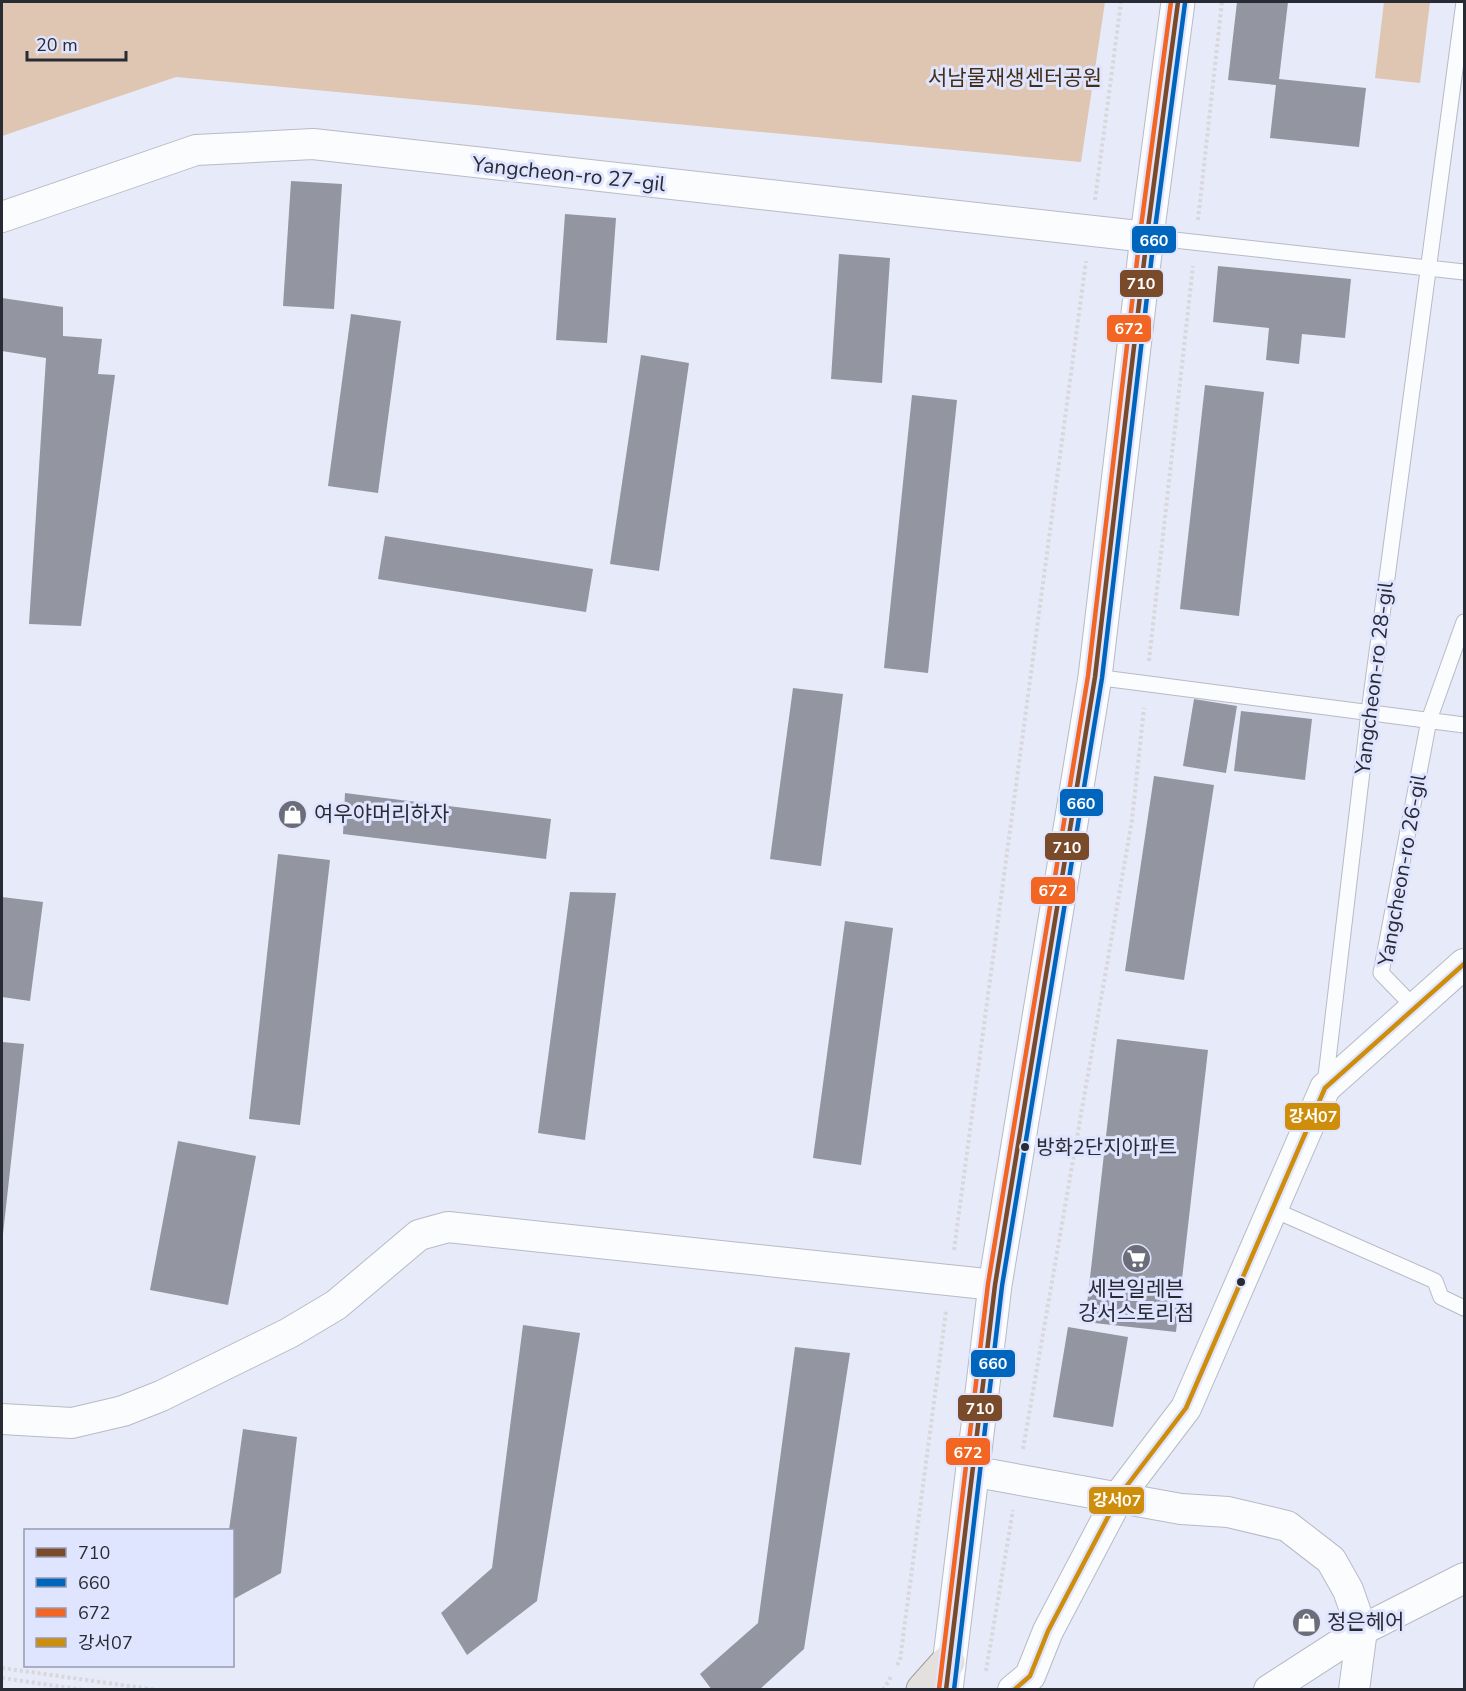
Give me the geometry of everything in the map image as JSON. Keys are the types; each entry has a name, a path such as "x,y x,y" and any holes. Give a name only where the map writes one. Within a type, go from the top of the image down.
{"main road":[{"path":"923,1689 947,1676 995,1285 1095,677 1147,237 1178,2"}],"street":[{"name":"Yangcheon-ro 27-gil","path":"2,217 196,150 313,144 1147,237"},
{"path":"1013,1689 1030,1676 1048,1631 1119,1496 1186,1408 1325,1088 1464,964"},
{"path":"2,1419 72,1423 123,1411 161,1396 289,1333 336,1305 419,1235 448,1227 995,1285"},
{"path":"971,1471 1181,1509 1228,1512 1287,1526 1331,1560 1348,1590 1362,1630 1354,1689"},
{"path":"1269,1689 1362,1630 1464,1578"}],"lane":[{"name":"Yangcheon-ro 28-gil","path":"1325,1088 1369,712 1464,2"},
{"path":"1147,237 1464,272"},
{"path":"1430,720 1464,622"},
{"path":"1095,677 1464,725"},
{"name":"Yangcheon-ro 26-gil","path":"1415,1008 1381,973 1430,720"},
{"path":"1272,1209 1435,1281 1441,1297 1464,1308"}],"path":[{"path":"883,1689 900,1660 1121,2"},
{"path":"985,1678 1057,1242 1132,820 1222,2"},
{"path":"2,1668 157,1689"},
{"path":"2,1678 84,1689"}],"green space":[{"name":"서남물재생센터공원","path":"2,2 1105,2 1081,162 176,77 2,136"},
{"path":"1384,2 1430,2 1420,83 1375,78"}],"building":[{"path":"1237,2 1288,2 1279,79 1366,88 1359,147 1270,138 1276,85 1228,80"},
{"path":"291,181 342,184 334,309 283,306"},
{"path":"565,214 616,218 607,343 556,340"},
{"path":"839,254 890,258 882,383 831,379"},
{"path":"1218,266 1351,279 1345,338 1302,334 1299,364 1266,360 1269,328 1213,322"},
{"path":"2,298 63,307 63,336 102,339 98,374 115,375 81,626 29,624 46,358 2,351"},
{"path":"351,314 401,321 378,493 328,486"},
{"path":"641,355 689,363 659,571 610,564"},
{"path":"1205,385 1264,392 1239,616 1180,609"},
{"path":"912,395 957,400 928,673 884,668"},
{"path":"385,536 593,569 586,612 378,579"},
{"path":"793,688 843,694 821,866 770,859"},
{"path":"1194,699 1237,706 1226,773 1183,766"},
{"path":"1241,711 1312,719 1305,780 1234,771"},
{"path":"1154,776 1214,785 1184,980 1125,971"},
{"path":"345,793 551,819 546,859 343,834"},
{"path":"278,854 330,860 300,1125 249,1119"},
{"path":"570,892 616,893 585,1140 538,1133"},
{"path":"2,897 43,902 30,1001 2,997"},
{"path":"845,921 893,928 861,1165 813,1158"},
{"path":"1117,1039 1208,1050 1176,1332 1085,1322"},
{"path":"2,1042 24,1044 3,1234 2,1233"},
{"path":"178,1141 256,1156 228,1305 150,1290"},
{"path":"523,1325 580,1333 537,1601 467,1655 441,1613 492,1568"},
{"path":"1068,1327 1128,1337 1113,1427 1053,1417"},
{"path":"795,1347 850,1353 804,1649 759,1690 712,1690 700,1674 758,1623"},
{"path":"243,1429 297,1437 281,1573 234,1599 234,1529 229,1529"}],"transit line":[{"name":"672","path":"939,1689 988,1284 1088,676 1141,227 1171,2"},
{"name":"710","path":"946,1690 995,1285 1095,677 1148,228 1178,2"},
{"name":"660","path":"954,1690 1002,1286 1102,678 1155,229 1185,3"},
{"name":"강서07","path":"1014,1690 1030,1676 1048,1631 1119,1496 1186,1408 1325,1088 1464,964"}],"place":[{"name":"여우야머리하자","path":"293,814"},
{"name":"방화2단지아파트","path":"1025,1147"},
{"name":"세븐일레븐 강서스토리점","path":"1136,1258"},
{"name":"정은헤어","path":"1306,1622"}]}
